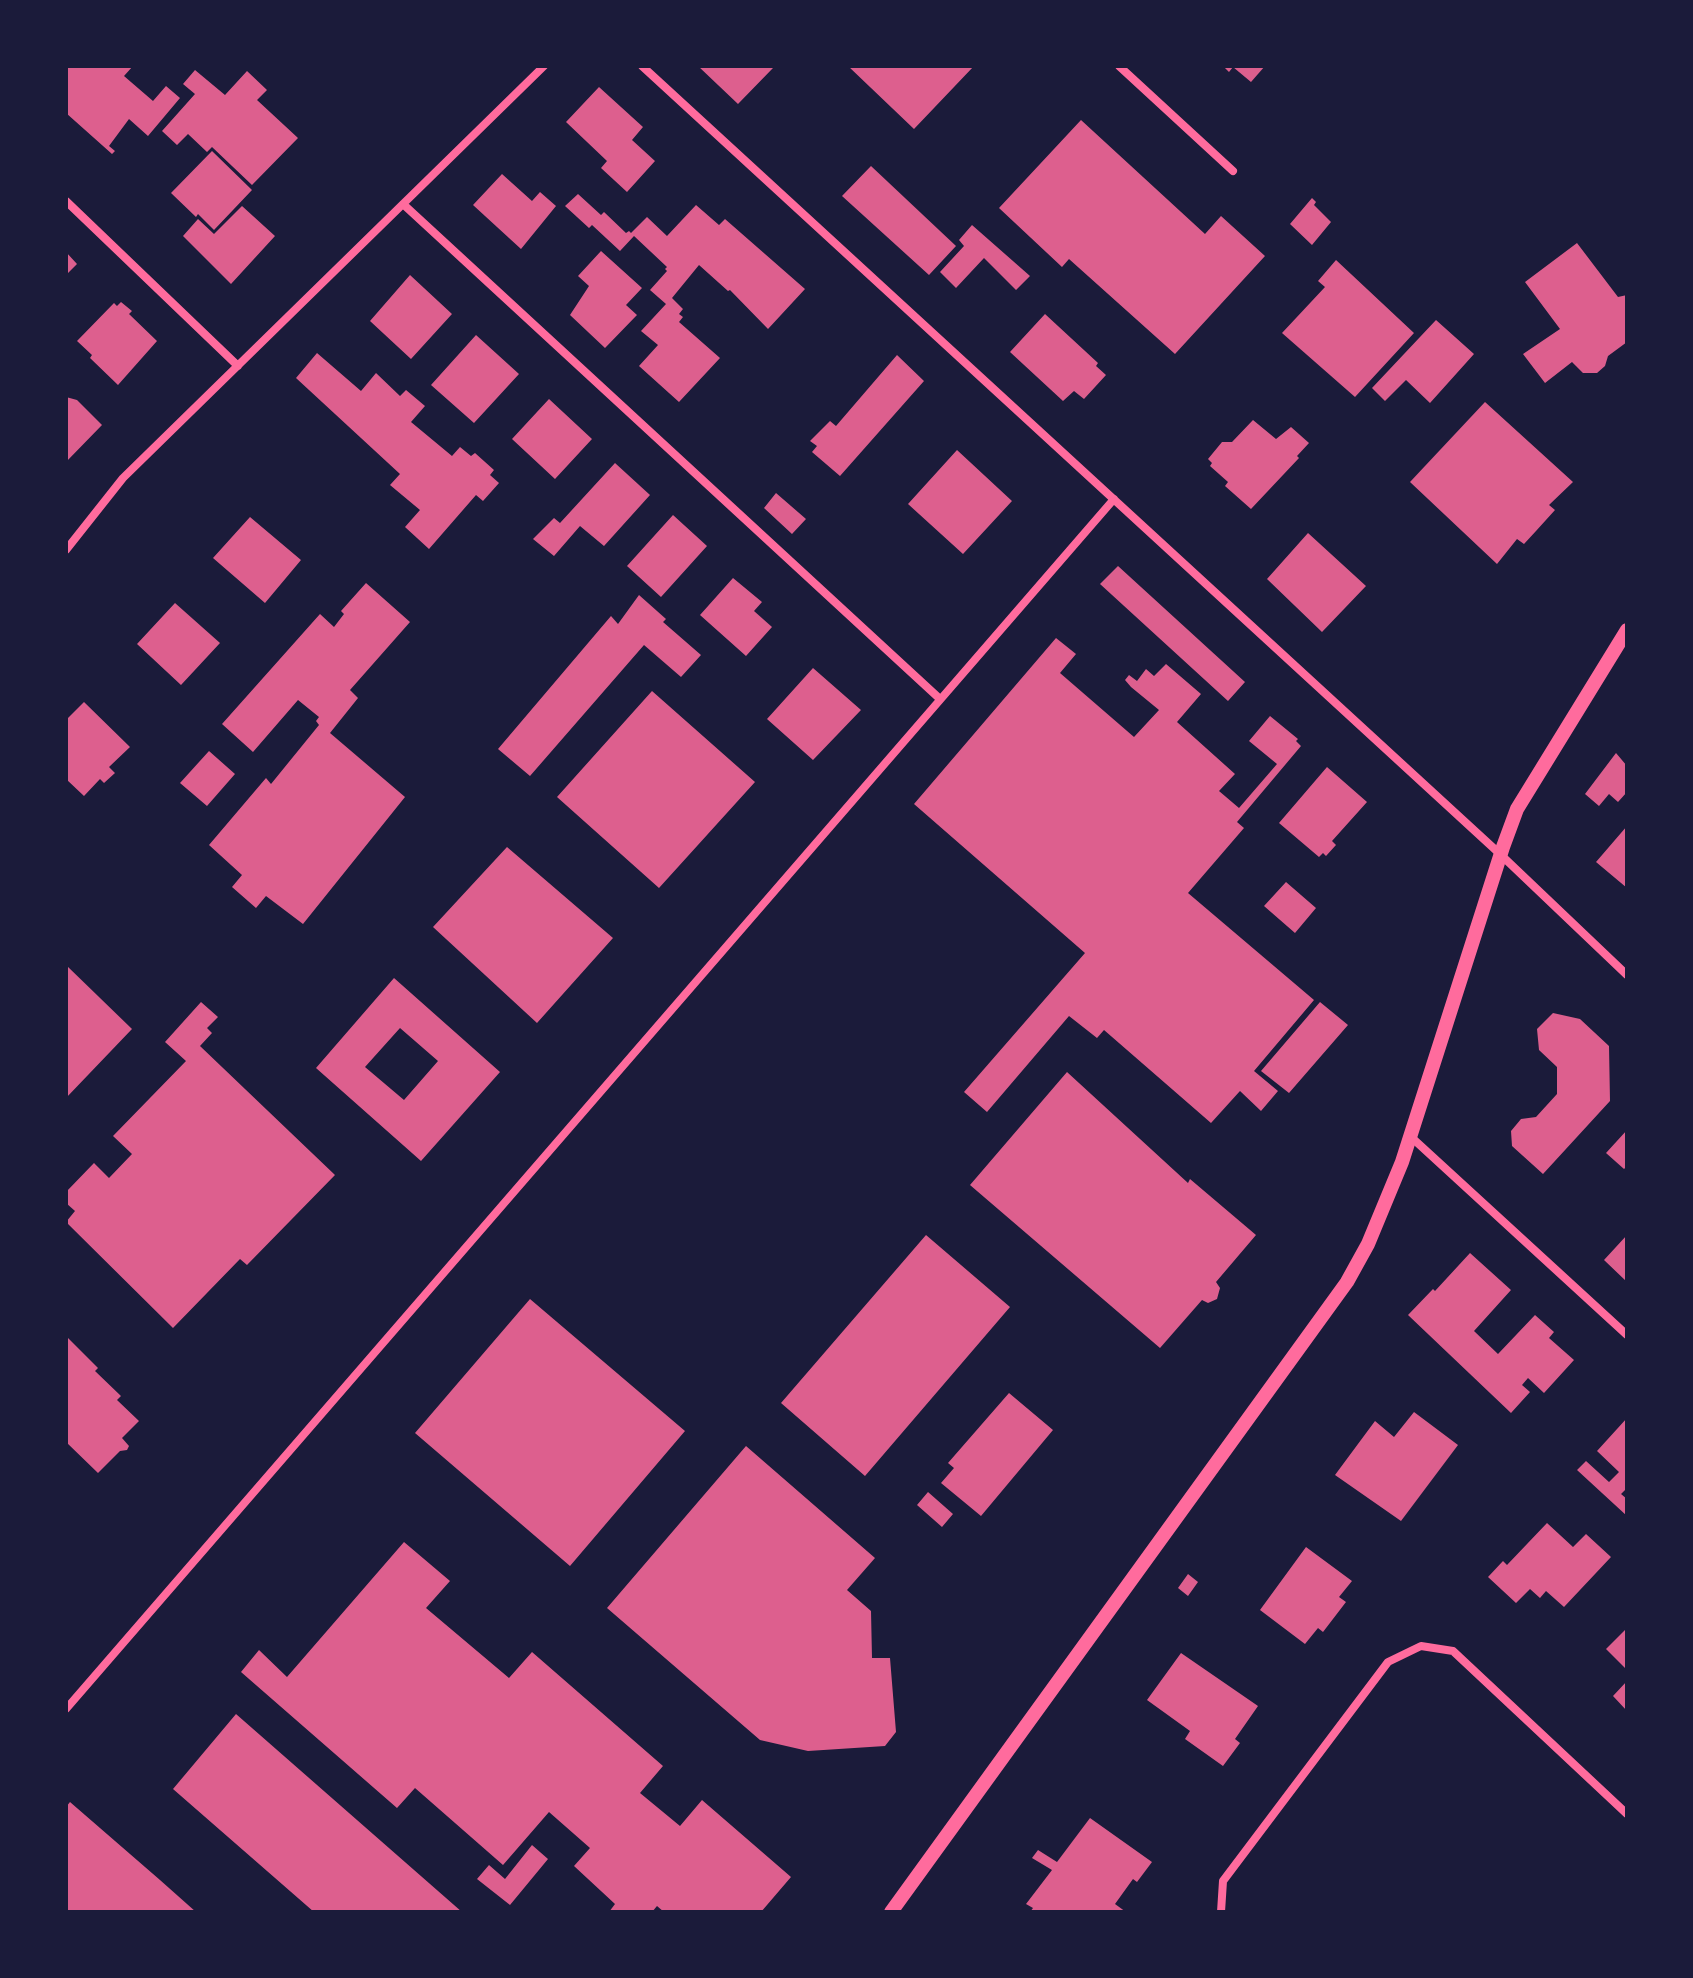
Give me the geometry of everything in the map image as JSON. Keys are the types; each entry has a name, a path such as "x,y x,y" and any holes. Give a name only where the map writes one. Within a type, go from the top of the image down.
{"street":[{"path":"66,550 123,478 544,66"},
{"path":"642,66 1500,854 1627,975"},
{"path":"1119,66 1233,171"},
{"path":"66,201 238,366"},
{"path":"403,204 940,699"},
{"path":"66,1709 1114,499"},
{"path":"891,1912 1322,1319 1368,1244 1410,1136 1517,809 1627,630"},
{"path":"1410,1136 1627,1335"},
{"path":"1221,1912 1223,1881 1388,1662 1421,1646 1453,1651 1627,1814"}],"building":[{"path":"66,66 133,66 124,76 153,101 166,86 180,98 148,136 129,119 109,146 115,151 112,154 66,113"},
{"path":"698,66 771,66 773,68 738,104"},
{"path":"848,66 974,66 914,129"},
{"path":"1223,66 1265,66 1251,82 1233,67 1229,72"},
{"path":"195,70 225,95 247,71 267,90 257,100 298,138 252,185 212,147 207,152 188,134 177,145 162,131 195,94 183,84"},
{"path":"599,87 643,127 632,140 655,161 627,192 601,168 607,161 566,122"},
{"path":"1081,120 1205,234 1221,216 1265,256 1175,354 1069,259 1062,267 999,208"},
{"path":"212,151 252,190 214,230 171,193"},
{"path":"871,166 956,246 929,275 842,196"},
{"path":"502,174 532,201 540,192 556,206 521,249 473,205"},
{"path":"578,194 601,215 604,212 626,233 631,233 647,217 667,236 696,205 719,225 725,219 805,289 768,329 730,290 699,265 672,298 683,309 679,322 720,358 679,402 639,366 658,345 641,331 666,304 650,290 667,267 634,236 620,251 592,225 589,228 565,206"},
{"path":"1312,198 1316,202 1314,205 1331,222 1312,245 1290,224"},
{"path":"242,206 275,236 231,284 183,236 198,219 214,234"},
{"path":"972,225 1030,276 1016,290 984,258 956,288 940,272 964,246 959,240"},
{"path":"1577,243 1618,297 1627,295 1627,342 1608,356 1605,366 1597,373 1583,373 1572,362 1545,383 1523,354 1560,329 1525,282"},
{"path":"601,251 642,288 626,305 637,315 605,348 570,315 589,286 578,276"},
{"path":"66,252 77,264 66,275"},
{"path":"1336,260 1414,333 1355,397 1282,333 1325,287 1318,281"},
{"path":"410,275 452,314 411,359 370,321"},
{"path":"121,302 157,341 118,385 77,341 114,303 117,306"},
{"path":"1045,314 1098,363 1096,366 1106,375 1084,399 1074,391 1063,401 1010,352"},
{"path":"1436,320 1474,354 1430,403 1406,380 1385,401 1372,388"},
{"path":"476,335 519,374 474,423 431,385"},
{"path":"317,353 361,391 376,373 400,396 406,390 425,406 411,422 452,456 460,447 471,456 475,453 494,470 490,475 499,483 483,501 476,495 429,549 405,527 420,510 390,485 400,474 296,378"},
{"path":"897,355 924,381 840,476 812,452 817,446 810,441 830,421 836,426"},
{"path":"66,397 77,400 102,425 66,462"},
{"path":"549,399 592,439 555,479 512,439"},
{"path":"1485,402 1573,482 1549,505 1555,510 1524,544 1517,539 1497,564 1410,482"},
{"path":"1253,420 1276,439 1291,427 1309,443 1251,509 1225,486 1228,482 1210,466 1212,463 1208,459 1222,442 1232,442"},
{"path":"957,450 1012,501 963,554 908,504"},
{"path":"615,463 650,495 604,546 580,526 554,556 533,539 554,518 560,523"},
{"path":"776,493 806,519 792,534 764,508"},
{"path":"673,515 707,546 661,597 627,566"},
{"path":"250,517 301,560 265,603 213,558"},
{"path":"1308,533 1366,586 1322,632 1267,579"},
{"path":"1118,566 1245,682 1228,701 1100,584"},
{"path":"733,578 762,602 754,611 772,627 746,656 700,615"},
{"path":"366,583 410,622 350,690 358,698 330,733 405,797 303,924 266,896 256,908 232,887 242,875 209,845 266,778 271,784 319,725 316,721 319,717 298,700 253,752 222,724 320,614 334,627 344,614 341,611"},
{"path":"639,595 666,619 663,622 701,655 681,677 644,645 530,776 498,749 611,616 618,624"},
{"path":"175,603 220,643 181,685 137,644"},
{"path":"1056,638 1076,654 1060,673 1134,737 1159,710 1125,680 1129,675 1137,681 1146,669 1154,676 1166,664 1201,694 1177,722 1235,774 1219,791 1239,808 1277,764 1249,741 1270,716 1298,739 1296,741 1301,746 1237,822 1244,828 1188,893 1314,1000 1254,1071 1278,1091 1261,1111 1240,1091 1211,1123 1104,1030 1097,1038 1069,1016 987,1112 964,1092 1085,953 914,804"},
{"path":"813,668 861,710 813,760 767,719"},
{"path":"652,691 755,782 659,888 557,797"},
{"path":"84,702 130,747 109,767 115,773 104,783 100,779 84,796 66,779 66,720"},
{"path":"209,751 235,774 207,806 180,783"},
{"path":"1616,753 1627,766 1627,792 1618,802 1609,794 1599,806 1585,794"},
{"path":"1327,767 1367,802 1332,841 1336,845 1326,856 1323,853 1319,857 1279,823"},
{"path":"1627,826 1627,888 1596,862"},
{"path":"507,847 613,938 537,1023 433,927"},
{"path":"1286,882 1316,908 1295,933 1264,906"},
{"path":"66,965 132,1029 66,1098"},
{"path":"394,978 500,1072 421,1161 316,1068","holes":["400,1028 438,1061 404,1100 365,1067"]},
{"path":"201,1002 218,1017 207,1028 212,1033 200,1046 335,1175 247,1265 240,1259 173,1328 66,1222 75,1211 66,1203 66,1192 94,1163 109,1178 132,1154 113,1136 186,1061 165,1042"},
{"path":"1320,1002 1348,1025 1289,1093 1261,1071"},
{"path":"1553,1013 1580,1019 1609,1046 1610,1101 1543,1174 1512,1146 1511,1131 1521,1119 1536,1117 1557,1094 1557,1067 1539,1050 1537,1029"},
{"path":"1067,1072 1188,1183 1190,1179 1256,1235 1216,1282 1220,1288 1217,1299 1208,1303 1202,1300 1160,1348 970,1185"},
{"path":"1627,1130 1627,1166 1624,1169 1606,1153"},
{"path":"926,1235 1010,1307 865,1476 781,1403"},
{"path":"1627,1235 1627,1282 1604,1260"},
{"path":"1470,1253 1511,1290 1474,1331 1498,1354 1535,1315 1554,1332 1549,1338 1574,1360 1544,1393 1528,1378 1522,1385 1530,1392 1511,1413 1408,1315"},
{"path":"530,1299 685,1431 570,1566 415,1433"},
{"path":"66,1336 98,1368 95,1371 121,1396 117,1400 139,1421 122,1438 129,1446 127,1450 120,1451 98,1473 66,1442"},
{"path":"1009,1393 1053,1430 981,1516 941,1483 954,1468 948,1463"},
{"path":"1414,1412 1458,1445 1401,1521 1335,1475 1375,1421 1394,1437"},
{"path":"1627,1418 1627,1488 1621,1494 1627,1499 1627,1516 1577,1470 1586,1461 1609,1482 1619,1472 1597,1451"},
{"path":"746,1446 875,1558 847,1590 871,1611 872,1658 890,1658 896,1732 885,1746 808,1751 760,1740 607,1608"},
{"path":"928,1492 953,1514 942,1527 917,1505"},
{"path":"1547,1523 1573,1547 1586,1534 1611,1557 1564,1607 1546,1591 1540,1598 1530,1589 1516,1603 1488,1577 1503,1561 1507,1565"},
{"path":"404,1542 450,1581 426,1608 509,1678 532,1652 663,1766 640,1793 680,1826 702,1800 791,1877 761,1912 664,1912 657,1906 652,1912 609,1912 615,1904 574,1866 590,1848 549,1812 503,1865 415,1788 397,1808 241,1672 259,1650 287,1677"},
{"path":"1306,1547 1352,1581 1339,1597 1346,1602 1323,1632 1318,1628 1305,1644 1260,1610"},
{"path":"1188,1574 1198,1582 1188,1596 1178,1588"},
{"path":"1627,1628 1627,1670 1606,1649"},
{"path":"1181,1653 1258,1706 1235,1739 1240,1743 1223,1766 1185,1739 1190,1731 1147,1700"},
{"path":"1627,1681 1627,1711 1613,1696"},
{"path":"236,1714 462,1912 314,1912 173,1789"},
{"path":"70,1802 196,1912 66,1912 66,1807"},
{"path":"1090,1818 1152,1862 1137,1882 1133,1879 1115,1904 1126,1912 1030,1912 1033,1908 1026,1904 1052,1870 1032,1858 1038,1850 1057,1862"},
{"path":"532,1845 548,1859 510,1905 477,1879 489,1865 505,1879"}]}
